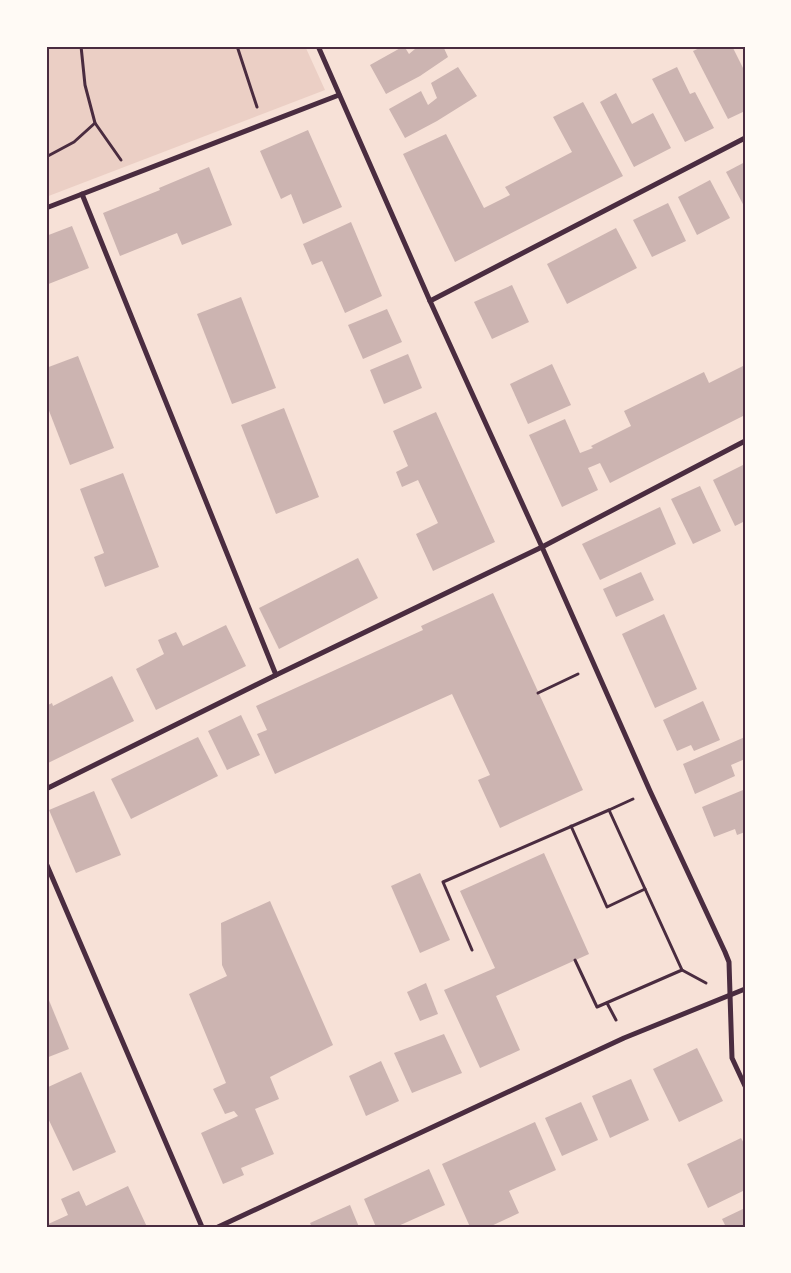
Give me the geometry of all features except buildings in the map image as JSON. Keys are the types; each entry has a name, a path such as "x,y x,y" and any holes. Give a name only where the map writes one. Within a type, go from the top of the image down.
{"street":[{"path":"318,46 650,791 725,952 729,962 732,1058 745,1086"},
{"path":"46,208 339,95"},
{"path":"430,301 745,138"},
{"path":"82,194 276,675"},
{"path":"46,790 276,675 542,547 745,441"},
{"path":"46,862 202,1227"},
{"path":"218,1227 624,1038 745,988"}],"path":[{"path":"81,46 85,85 95,123 132,175"},
{"path":"236,46 263,124"},
{"path":"46,157 74,142 95,123"},
{"path":"538,693 594,666"},
{"path":"472,950 443,882 650,791"},
{"path":"575,960 597,1007 682,970 609,810"},
{"path":"571,826 607,907 645,889"}],"shaded area":[{"path":"46,46 305,46 325,90 46,197"}]}
